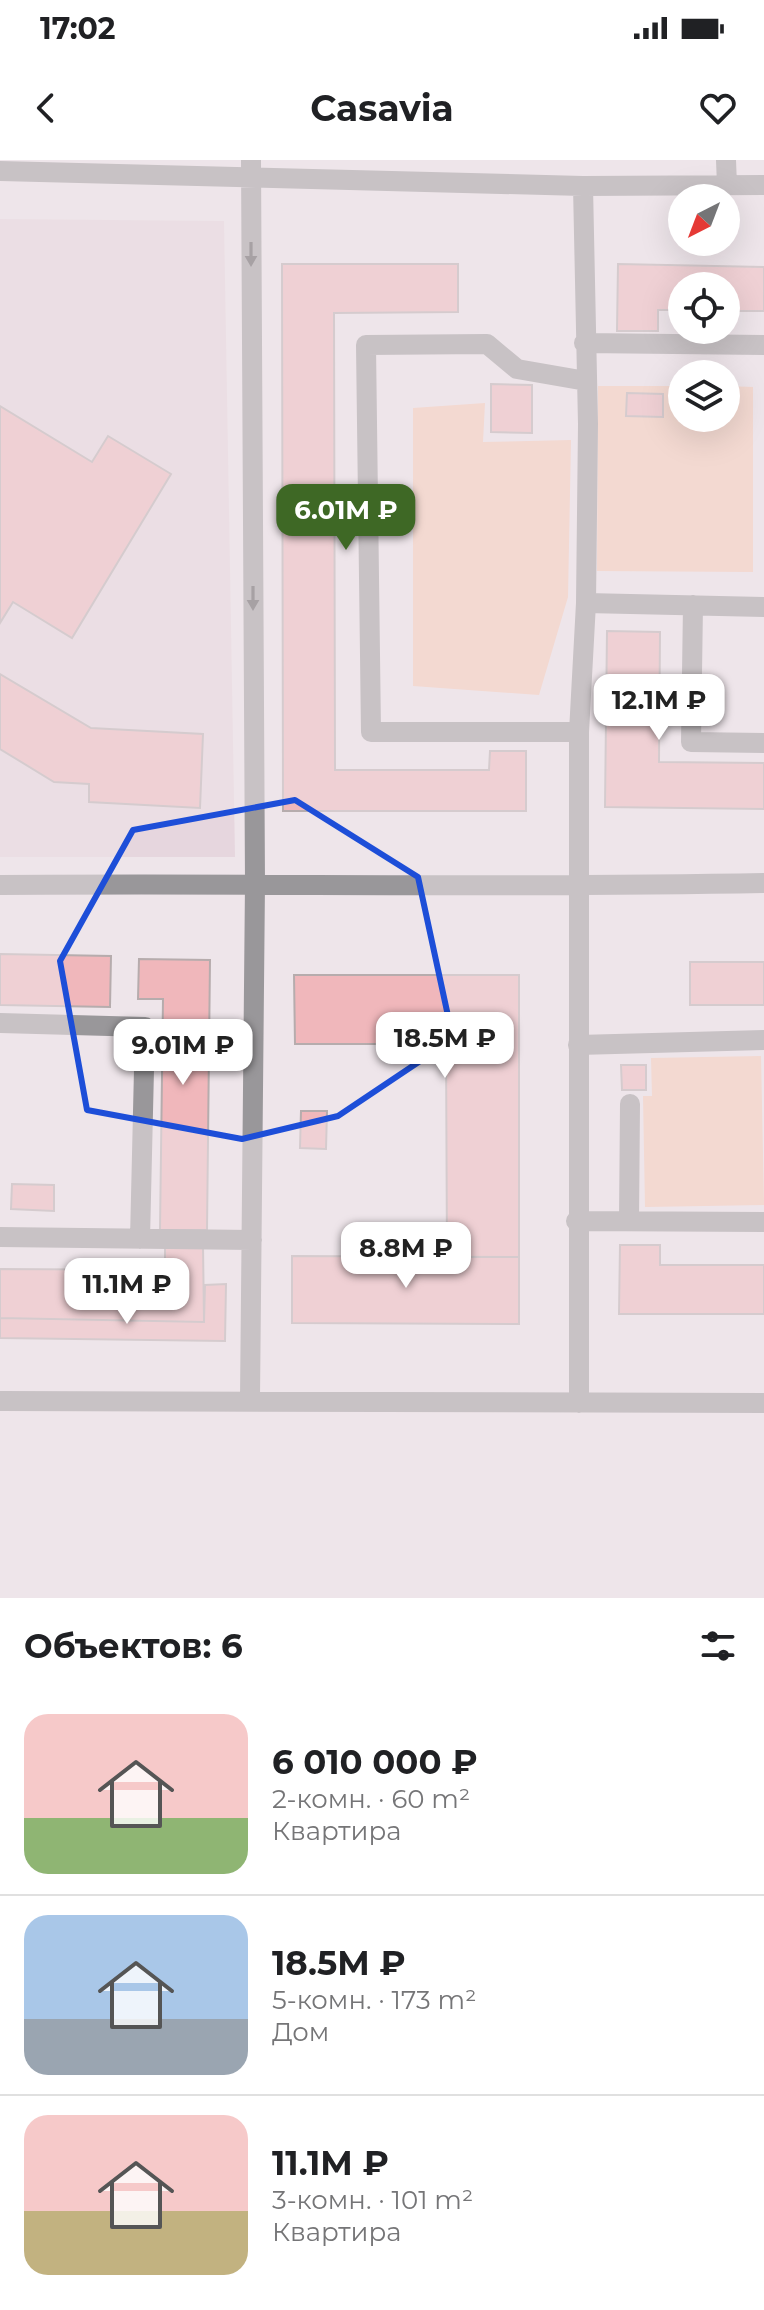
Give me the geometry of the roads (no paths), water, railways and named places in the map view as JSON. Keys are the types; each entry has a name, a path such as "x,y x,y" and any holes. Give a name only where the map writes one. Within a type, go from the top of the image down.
{"lane":[{"path":"726,160 727,184"},
{"path":"0,171 251,168 583,186 668,185"},
{"path":"250,1399 255,883 251,168"},
{"path":"740,185 764,185"},
{"path":"579,1403 576,1221 579,732 586,603 583,186"},
{"path":"584,343 764,345"},
{"path":"579,732 371,732 366,345 487,344 517,369 586,381"},
{"path":"586,603 764,607"},
{"path":"693,605 691,742 764,743"},
{"path":"0,885 255,883 579,886 764,883"},
{"path":"0,1023 145,1027 140,1239"},
{"path":"578,1045 764,1040"},
{"path":"629,1220 630,1104"},
{"path":"576,1221 764,1222"},
{"path":"0,1237 252,1240"},
{"path":"0,1401 250,1399 764,1403"}]}
